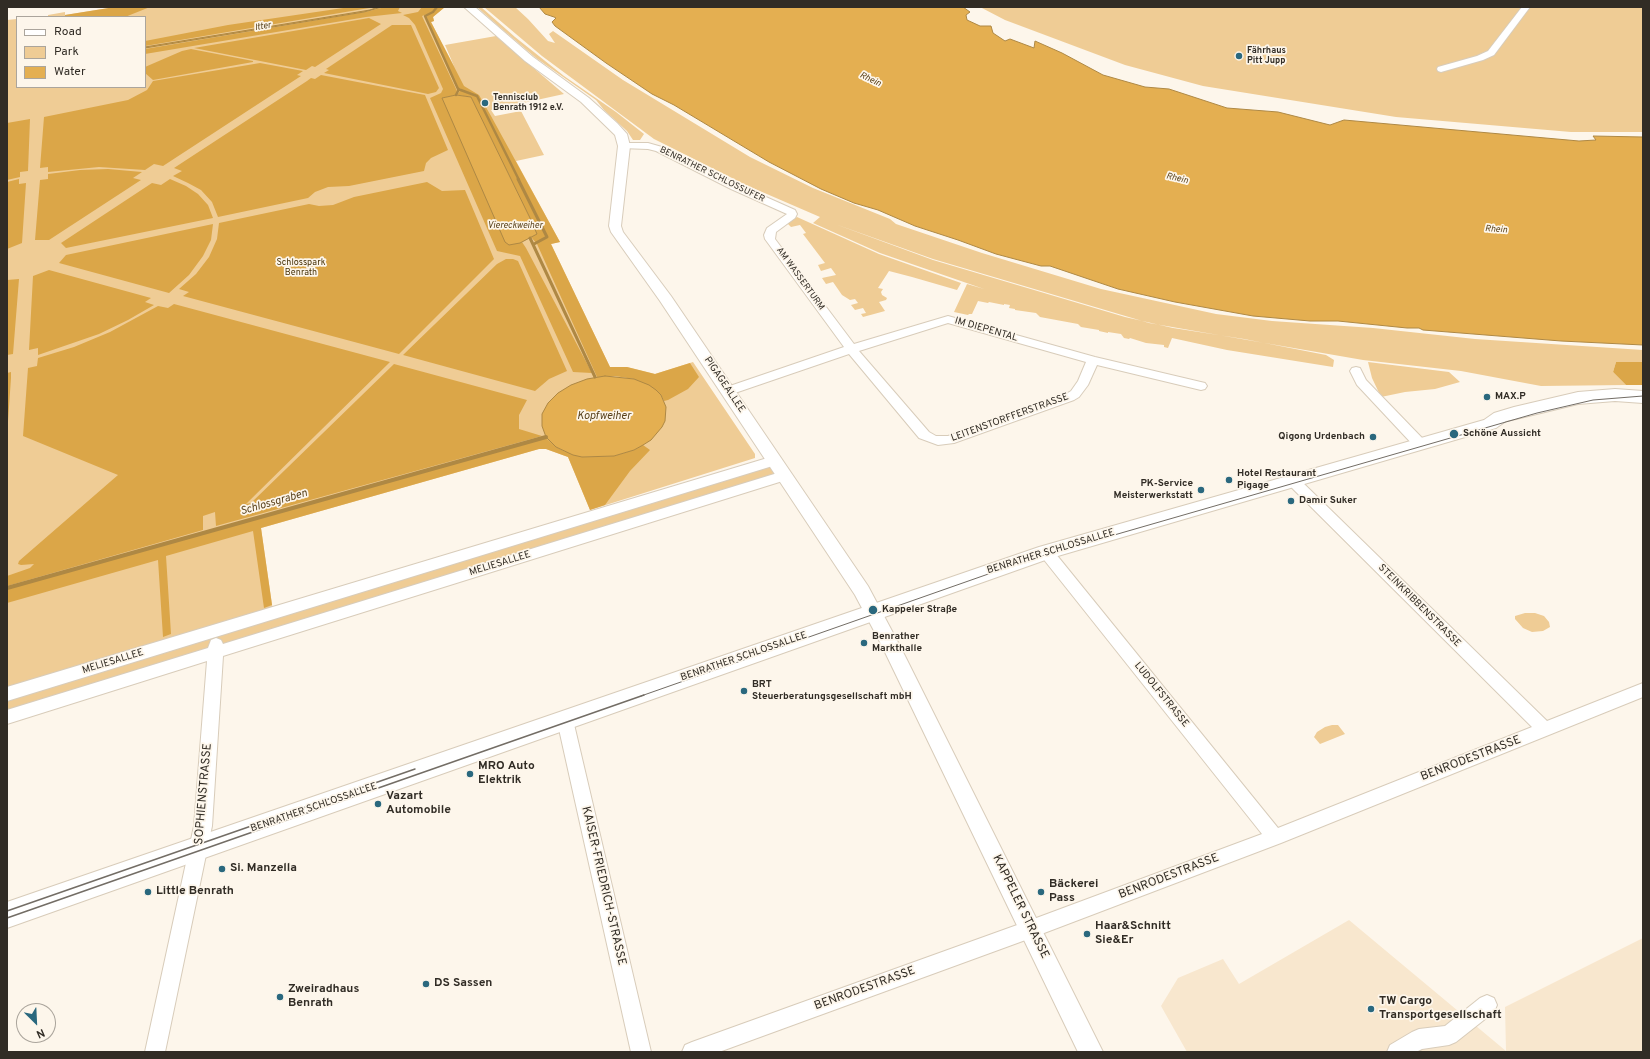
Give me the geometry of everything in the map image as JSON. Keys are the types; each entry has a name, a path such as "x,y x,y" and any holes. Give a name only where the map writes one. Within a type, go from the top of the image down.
{"main road":[{"path":"1620,401 1643,397"},
{"name":"BENRATHER SCHLOSSALLEE","path":"7,915 1046,552 1490,424 1504,425 1620,401"},
{"path":"1620,401 1643,407"}],"street":[{"path":"469,7 530,59 603,115 619,131 623,138 624,146"},
{"path":"1441,69 1480,58 1490,53 1526,7"},
{"name":"BENRATHER SCHLOSSUFER","path":"624,146 648,146 659,149 729,184 787,210 792,214"},
{"name":"PIGAGEALLEE","path":"624,146 616,226 617,232 666,299 834,548 873,612"},
{"name":"AM WASSERTURM","path":"792,214 790,218 771,230 769,234 770,238 851,349"},
{"name":"IM DIEPENTAL","path":"728,391 851,349 948,319 1093,360 1175,378 1201,386"},
{"name":"LEITENSTORFFERSTRASSE","path":"851,349 924,435 938,441 949,440 1070,397 1075,394 1084,382 1093,360"},
{"path":"1356,371 1361,382 1420,444"},
{"name":"MELIESALLEE","path":"7,694 774,461"},
{"name":"MELIESALLEE","path":"7,717 784,476"},
{"name":"STEINKRIBBENSTRASSE","path":"1293,481 1545,730"},
{"name":"LUDOLFSTRASSE","path":"1046,552 1275,837"},
{"name":"KAPPELER STRASSE","path":"873,612 1031,928 1091,1052"},
{"path":"216,652 219,629"},
{"name":"SOPHIENSTRASSE","path":"155,1052 204,826 216,652"},
{"name":"BENRODESTRASSE","path":"692,1052 1275,837 1643,690"},
{"name":"KAISER-FRIEDRICH-STRASSE","path":"565,720 641,1052"},
{"path":"1397,1052 1419,1040 1449,1035 1487,1005"}],"shaded area":[{"path":"1349,920 1506,1051 1505,1007 1643,938 1643,1052 1187,1052 1161,1006 1178,978 1223,959 1239,984"}],"green space":[{"name":"Schlosspark Benrath","path":"115,7 445,7 433,17 434,21 431,22 454,66 445,45 496,36 564,94 491,110 495,116 521,111 544,155 516,161 560,242 551,244 610,367 627,367 655,374 693,362 755,454 755,458 590,510 568,457 546,449 539,449 261,528 273,611 7,692 7,20 16,19 16,88 146,88 146,16 48,16 65,12 65,15"},
{"path":"115,7 150,7 128,16 65,15"},
{"path":"350,7 375,7 146,46 146,41 228,25"},
{"path":"385,7 400,7 398,11 402,13 366,17 146,54 146,49 365,12"},
{"path":"422,7 436,7 433,12 422,16 457,91 456,95 442,98 520,243 522,242 526,248 592,373 573,372 520,256 497,251 430,98 441,93 443,89 415,25 409,18 403,15 418,12"},
{"path":"438,7 445,7 433,17 434,21 431,22 464,86 479,95 560,242 551,244 610,367 627,367 655,374 690,363 699,377 688,389 664,401 661,395 634,379 615,376 597,377 537,244 531,237 536,234 530,218 471,97 457,95 461,89 458,88 426,16 434,12"},
{"path":"477,7 481,7 515,37 564,76 616,112 644,134 640,140 633,140 627,131 604,110 596,100 536,58"},
{"path":"484,7 515,7 548,41 555,43 549,34 553,31 623,80 750,157 813,188 890,219 896,224 982,253 1101,289 1216,314 1272,321 1373,328 1475,339 1643,350 1643,362 1616,362 1613,372 1626,385 1541,386 1461,371 1363,360 1263,343 1326,355 1334,360 1333,367 1227,350 1172,338 1168,348 1164,347 1164,345 1124,338 1121,334 1108,333 1081,327 1078,324 1040,317 1036,313 1009,308 1010,305 989,302 978,301 972,314 968,315 954,312 967,284 984,289 880,253 813,223 820,217 746,185 654,139 542,56","holes":["835,224 933,259 1142,321 933,260","1158,325 1220,335 1173,328"]},
{"path":"980,7 1643,7 1643,132 1571,132 1396,117 1203,86 1125,65 1005,20"},
{"path":"369,18 381,24 315,67 312,66 306,70 194,48"},
{"path":"392,25 411,25 439,88 436,92 428,94 324,73 329,70 326,69"},
{"path":"191,49 253,62 153,80 146,74 146,67 182,51"},
{"path":"260,63 303,71 297,75 301,76 163,166 154,164 145,170 99,167 48,172 48,167 40,168 44,117 128,100 147,90 153,81"},
{"path":"321,75 425,95 448,150 431,158 426,163 424,171 349,186 328,187 315,192 308,198 218,217 212,202 201,190 173,176 182,171 174,168 311,78 315,79"},
{"path":"30,119 28,171 20,172 20,177 7,180 7,123"},
{"path":"108,169 142,172 133,178 141,180 49,240 35,240 40,180 48,179 48,174 80,170"},
{"path":"19,179 19,184 26,183 22,243 7,249 7,182"},
{"path":"170,179 186,186 198,194 208,205 213,218 66,248 61,243 152,183 161,185"},
{"path":"427,182 442,191 465,190 494,259 399,354 183,296 189,292 179,289 196,274 209,257 217,239 219,223 309,204 319,206 333,205 354,197"},
{"path":"797,217 879,254 961,283 957,290 889,271 878,288 883,289 881,292 882,295 887,298 886,300 879,302 885,311 863,317 861,314 866,313 863,308 855,310 851,305 858,303 855,299 850,300 842,295 833,282 826,284 822,278 836,275 831,268 821,271 818,265 825,263 803,234 806,233 800,225 791,227 787,223"},
{"path":"213,224 211,240 203,256 189,275 169,293 59,263 66,255"},
{"path":"506,259 518,261 567,371 549,379 535,391 403,355 497,264"},
{"path":"49,270 151,298 145,302 154,305 99,334 38,355 38,348 29,350 33,276"},
{"path":"19,279 13,354 7,355 7,280"},
{"path":"174,304 390,362 246,504 251,503 394,364 527,400 519,415 519,429 542,436 216,526 215,512 203,516 203,530 7,586 7,576 30,568 34,564 21,565 18,564 19,561 118,475 23,436 28,368 37,366 38,358 74,347 110,332 158,306 168,308"},
{"path":"1368,362 1449,372 1460,382 1435,389 1405,392 1381,397 1372,378"},
{"path":"1616,362 1643,362 1643,385 1626,385 1613,372"},
{"path":"11,372 11,378 7,436 7,373"},
{"path":"546,438 556,447 582,457 614,456 634,450 643,445 650,450 630,471 605,505 590,510 568,457 546,449 539,449 261,528 272,605 264,608 253,531 166,556 171,634 163,637 158,560 7,603 7,589"},
{"path":"768,466 772,467 776,474 7,713 7,697"},
{"path":"1525,613 1535,613 1544,616 1549,622 1550,627 1543,631 1532,632 1523,628 1515,619 1515,616"},
{"path":"1332,725 1338,725 1345,734 1320,744 1314,737 1317,732"}],"water":[{"path":"382,7 364,12 146,48 146,47"},
{"name":"Rhein","path":"539,7 963,7 970,12 966,15 967,20 980,26 991,26 993,33 1005,41 1010,39 1034,48 1035,41 1062,53 1103,75 1145,87 1169,89 1227,108 1278,112 1330,125 1344,120 1579,141 1596,140 1593,136 1643,137 1643,345 1561,341 1423,330 1419,328 1338,321 1310,321 1253,316 1175,302 1118,289 1050,266 1041,266 996,254 915,226 878,210 854,203 821,189 769,162 674,105 652,94 606,63 555,26 552,22 556,18 545,14"},
{"name":"Viereckweiher","path":"456,95 471,97 537,234 520,243 509,245 505,242 442,98"},
{"name":"Kopfweiher","path":"605,376 634,379 649,385 656,390 661,395 666,407 665,421 662,427 651,440 643,445 634,450 614,456 582,457 573,455 556,447 546,437 542,426 542,414 548,403 558,393 571,385 587,379"}],"waterway":[{"path":"437,7 433,12 425,16 459,89"},
{"path":"456,95 459,89"},
{"path":"459,89 477,96 519,180"},
{"path":"518,179 547,237 534,244"},
{"path":"530,238 595,377"},
{"name":"Schlossgraben","path":"7,588 546,437"}],"tram line":[{"path":"641,696 1031,559 1537,413 1593,400 1643,396"},
{"path":"7,918 644,695"},
{"path":"7,911 415,769"}],"place":[{"name":"Fährhaus Pitt Jupp","path":"1239,56"},
{"name":"Tennisclub Benrath 1912 e.V.","path":"485,103"},
{"name":"MAX.P","path":"1487,397"},
{"name":"Schöne Aussicht","path":"1454,434"},
{"name":"Qigong Urdenbach","path":"1373,437"},
{"name":"Hotel Restaurant Pigage","path":"1229,480"},
{"name":"PK-Service Meisterwerkstatt","path":"1201,490"},
{"name":"Damir Suker","path":"1291,501"},
{"name":"Kappeler Straße","path":"873,610"},
{"name":"Benrather Markthalle","path":"864,643"},
{"name":"BRT Steuerberatungsgesellschaft mbH","path":"744,691"},
{"name":"MRO Auto Elektrik","path":"470,774"},
{"name":"Vazart Automobile","path":"378,804"},
{"name":"Si. Manzella","path":"222,869"},
{"name":"Little Benrath","path":"148,892"},
{"name":"Bäckerei Pass","path":"1041,892"},
{"name":"Haar&Schnitt Sie&Er","path":"1087,934"},
{"name":"DS Sassen","path":"426,984"},
{"name":"Zweiradhaus Benrath","path":"280,997"},
{"name":"TW Cargo Transportgesellschaft","path":"1371,1009"}],"water label":[{"name":"Itter","path":"263,27"}]}
